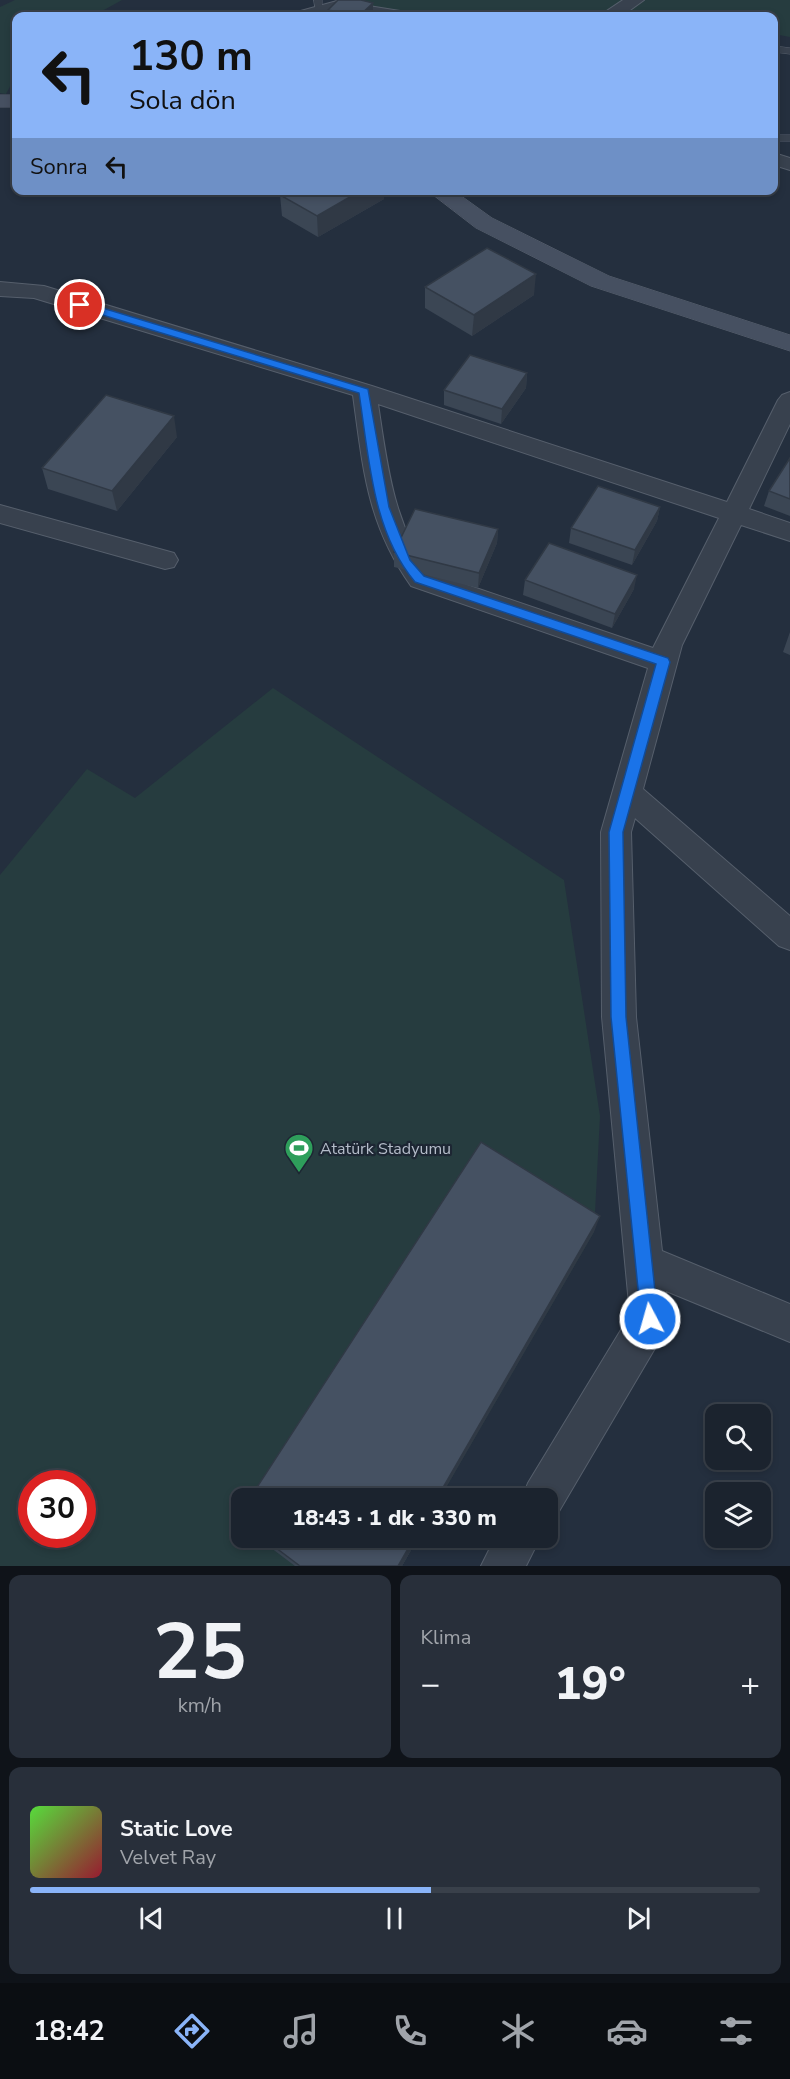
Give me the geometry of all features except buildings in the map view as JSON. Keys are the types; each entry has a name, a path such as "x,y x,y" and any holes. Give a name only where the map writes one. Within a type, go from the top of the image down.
{"main road":[{"path":"451,195 484,223 600,281 790,343"}],"street":[{"path":"617,12 635,0"},
{"path":"314,9 337,6 375,12"},
{"path":"0,289 36,291 364,391 790,532"},
{"path":"364,391 383,507 405,562 420,579 663,662"},
{"path":"549,1488 650,1319 619,1017 616,832 668,645 790,400"},
{"path":"0,514 165,560"},
{"path":"627,793 790,936"},
{"path":"644,1263 790,1323"},
{"path":"502,1566 513,1548"}],"green space":[{"path":"15,0 122,0 100,12 12,12 12,83 6,94 0,93 0,7"},
{"path":"344,0 790,0 790,37 778,35 778,12 375,12 337,6"},
{"name":"Atatürk Stadyumu","path":"273,688 564,880 600,1116 594,1232 446,1488 231,1488 231,1548 412,1548 402,1566 0,1566 0,875 87,769 135,798"}],"place":[{"name":"Atatürk Stadyumu","path":"299,1174"}],"route":[{"path":"80,305 364,391 383,507 405,562 420,579 663,662 616,832 619,1017 650,1319"}]}
